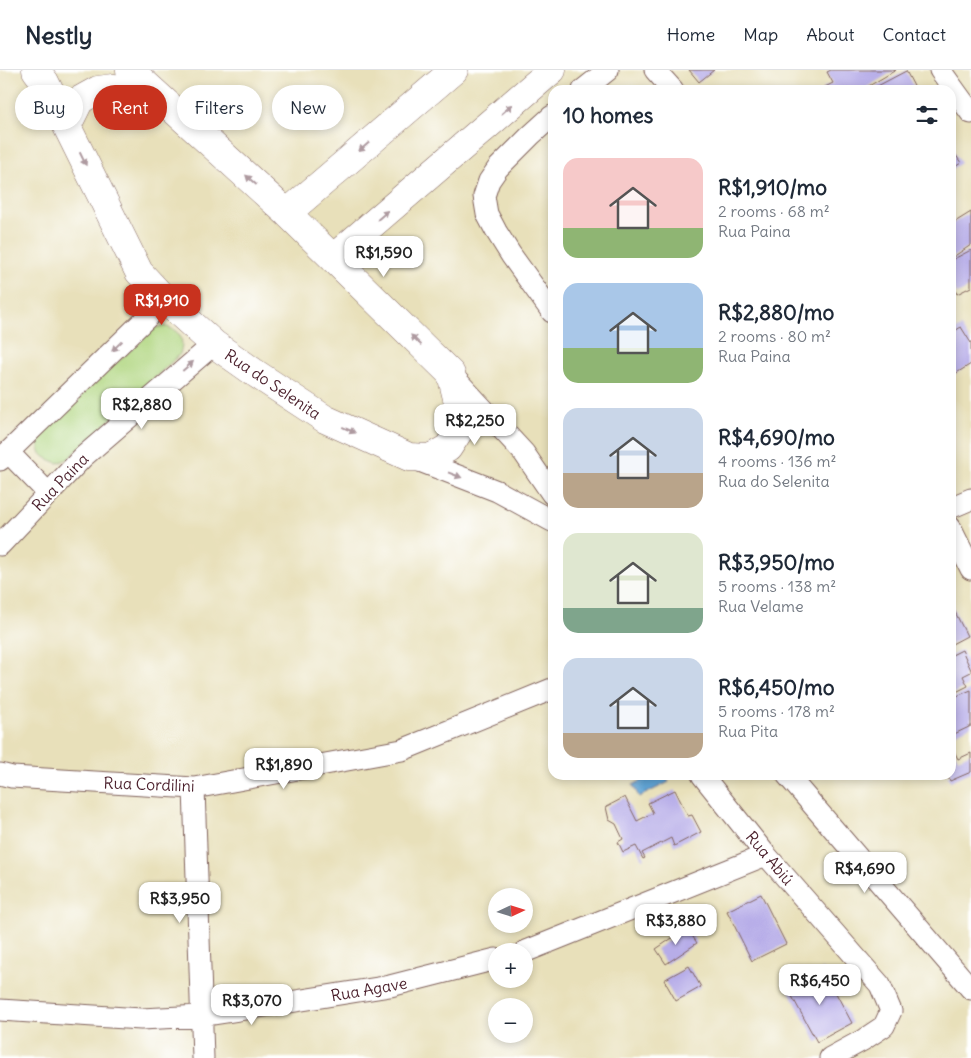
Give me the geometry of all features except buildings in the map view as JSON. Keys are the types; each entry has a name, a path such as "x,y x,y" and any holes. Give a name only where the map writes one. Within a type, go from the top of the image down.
{"street":[{"name":"Rua do Selenita","path":"36,70 46,85"},
{"path":"130,70 146,85"},
{"path":"287,213 454,70"},
{"path":"333,258 552,70"},
{"path":"589,85 608,70"},
{"path":"655,70 669,85"},
{"path":"940,70 951,85"},
{"path":"956,92 971,113"},
{"path":"167,105 287,213 451,374 524,453 548,488"},
{"path":"548,120 498,168 489,180 484,196 487,214 496,231 548,306"},
{"name":"Rua do Selenita","path":"69,130 139,272 165,300 214,344 255,374 325,419 409,457 497,491 548,519"},
{"path":"48,493 4,456 165,300"},
{"name":"Rua Paina","path":"0,545 83,457 214,344"},
{"path":"409,457 430,458 448,448 459,431 461,414 451,374"},
{"path":"956,505 971,499"},
{"path":"956,540 971,569"},
{"name":"Rua Cordilini","path":"0,774 12,777 194,788 402,750 548,691"},
{"name":"Rua Abiú","path":"706,780 764,856 880,985 891,1011 884,1026 830,1058"},
{"path":"791,780 971,989"},
{"path":"194,788 202,1058"},
{"path":"533,948 764,856"},
{"name":"Rua Agave","path":"0,1010 141,1019 200,1016 390,986 488,961"}],"green space":[{"path":"163,326 174,330 180,336 182,343 180,354 68,459 58,463 41,454 38,435 44,428 155,328"}],"water":[{"path":"642,780 668,780 669,782 639,797 633,785"}]}
